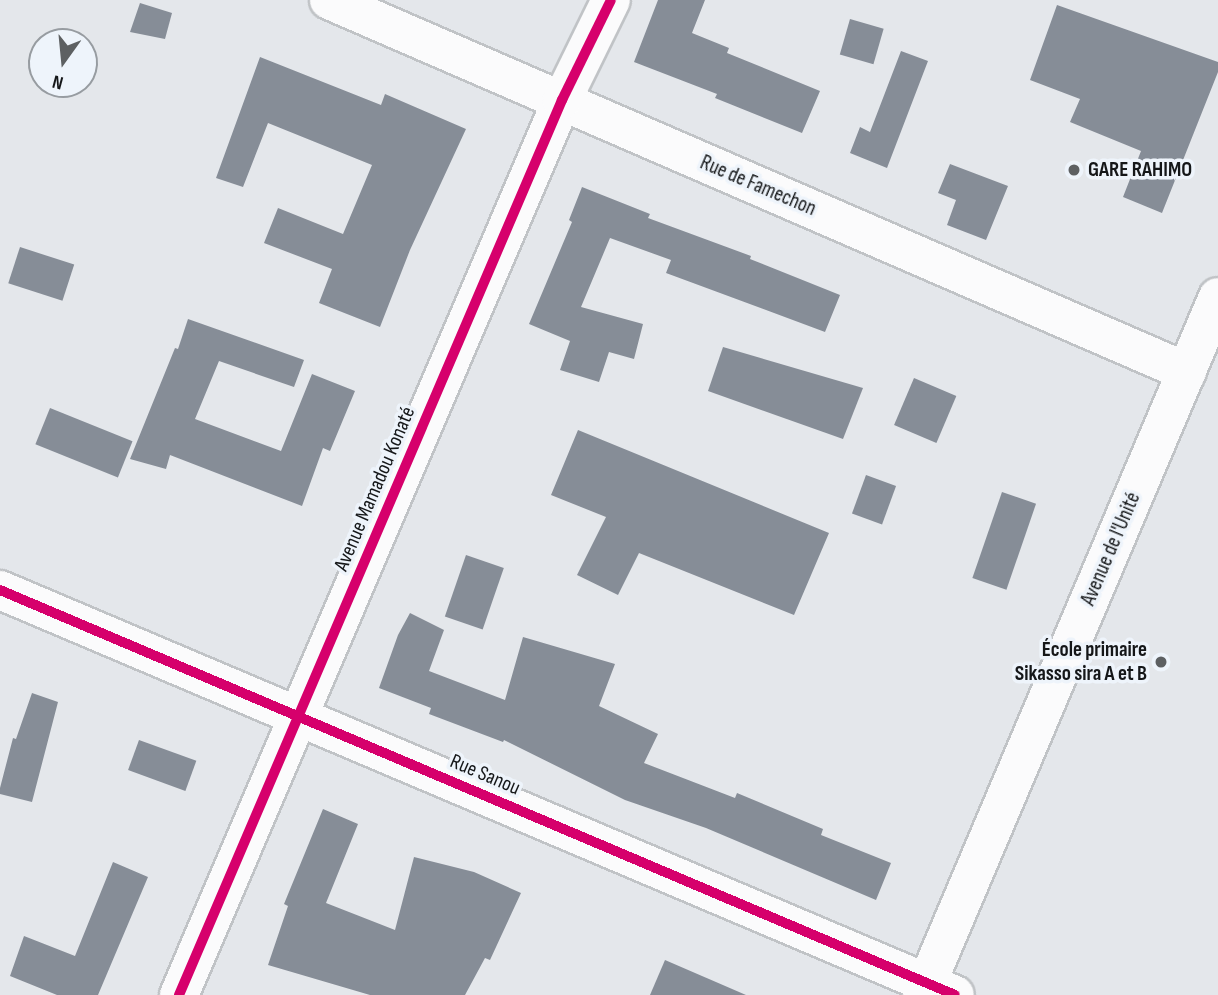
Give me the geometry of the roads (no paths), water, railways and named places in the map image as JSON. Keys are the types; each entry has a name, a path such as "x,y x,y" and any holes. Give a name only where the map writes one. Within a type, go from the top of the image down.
{"street":[{"name":"Rue de Famechon","path":"329,0 1187,372"},
{"name":"Avenue Mamadou Konaté","path":"179,995 562,100 611,0"},
{"name":"Avenue de l'Unité","path":"935,991 1218,297"},
{"name":"Rue Sanou","path":"0,590 935,991"}],"place":[{"name":"GARE RAHIMO","path":"1074,170"},
{"name":"École primaire Sikasso sira A et B","path":"1161,662"}]}
